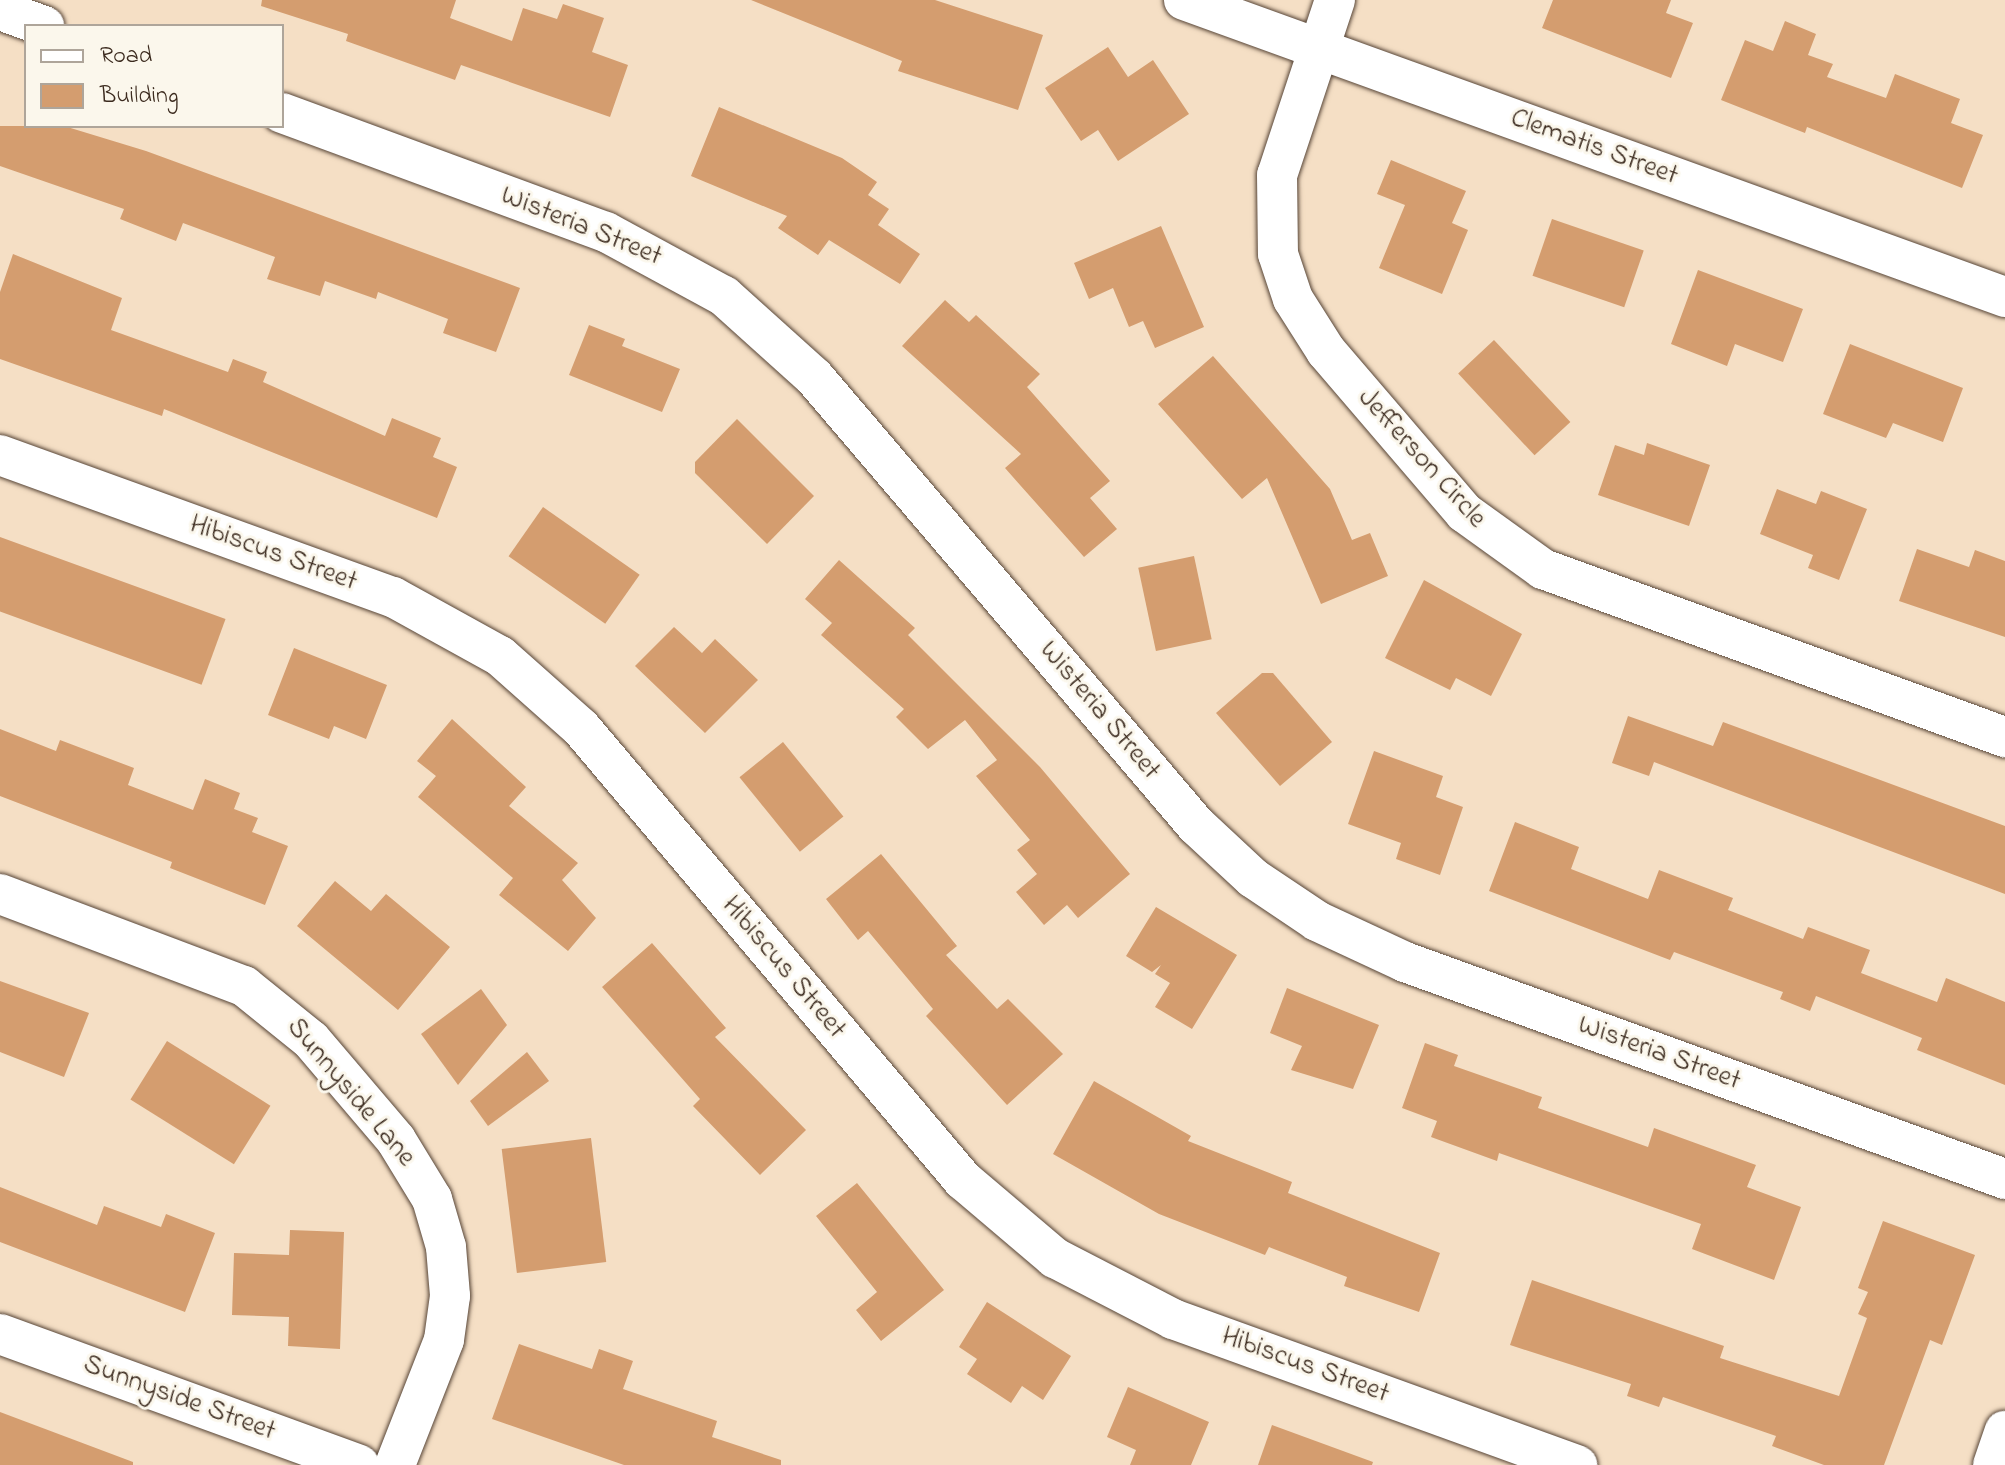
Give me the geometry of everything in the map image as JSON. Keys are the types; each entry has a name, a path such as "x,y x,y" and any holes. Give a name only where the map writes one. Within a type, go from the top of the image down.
{"street":[{"name":"Clematis Street","path":"1184,0 2005,297"},
{"name":"Jefferson Circle","path":"1335,0 1277,175 1278,254 1293,299 1326,351 1465,513 1543,569 2005,737"},
{"path":"0,10 38,24"},
{"name":"Wisteria Street","path":"284,114 606,232 724,296 814,377 1196,825 1253,878 1317,921 1405,962 2005,1179"},
{"name":"Hibiscus Street","path":"0,455 393,597 500,656 581,728 963,1180 1055,1258 1126,1299 1173,1319 1577,1465"},
{"name":"Sunnyside Lane","path":"0,894 244,986 311,1040 396,1140 432,1199 446,1247 450,1296 444,1340 395,1465"},
{"name":"Sunnyside Street","path":"0,1334 359,1465"},
{"path":"1993,1465 2005,1431"}],"building":[{"path":"262,0 456,0 450,18 512,41 523,8 557,19 563,4 604,18 592,52 628,65 610,117 461,65 455,80 346,41 348,34 261,6"},
{"path":"751,0 935,0 1043,35 1018,110 898,71 902,61"},
{"path":"1553,0 1671,0 1666,13 1693,23 1671,78 1542,28"},
{"path":"1785,21 1816,34 1808,55 1833,64 1827,77 1886,98 1895,74 1960,99 1951,123 1983,135 1962,188 1807,127 1805,133 1721,100 1745,40 1773,51"},
{"path":"1108,47 1128,77 1153,60 1189,114 1118,161 1098,130 1081,141 1045,88"},
{"path":"719,107 842,158 877,182 868,195 889,209 878,225 920,254 900,284 829,240 818,255 778,228 787,216 691,176"},
{"path":"0,126 71,128 146,151 520,288 496,352 443,333 448,319 378,292 376,299 325,281 320,296 267,279 275,257 183,223 176,241 120,219 124,209 0,166"},
{"path":"1391,160 1466,191 1452,223 1468,230 1442,294 1379,268 1405,205 1377,194"},
{"path":"1552,219 1644,251 1624,307 1532,276"},
{"path":"1161,226 1204,327 1155,348 1143,321 1129,327 1113,288 1089,299 1074,263"},
{"path":"13,254 122,298 111,330 228,372 233,359 267,372 263,382 385,436 392,418 441,438 433,457 457,467 437,518 164,409 162,416 0,359 0,292"},
{"path":"1698,270 1803,309 1783,362 1735,344 1727,366 1671,344"},
{"path":"945,300 969,322 976,315 1040,374 1027,387 1110,481 1090,498 1117,529 1084,557 1005,468 1021,454 902,346"},
{"path":"589,325 625,339 622,346 680,369 662,412 569,375"},
{"path":"1494,340 1570,422 1535,455 1458,373"},
{"path":"1850,344 1963,388 1943,442 1893,423 1886,438 1823,414"},
{"path":"1213,356 1330,489 1352,540 1370,533 1388,576 1321,604 1267,478 1242,499 1158,404"},
{"path":"737,419 814,496 767,544 695,473 695,462"},
{"path":"1647,443 1710,465 1689,526 1598,495 1615,445 1644,455"},
{"path":"1777,489 1816,504 1821,491 1867,509 1839,580 1808,568 1813,555 1760,534"},
{"path":"543,507 640,575 605,624 509,556"},
{"path":"0,537 226,619 202,685 0,611"},
{"path":"1917,549 1969,567 1975,550 2005,561 2005,637 1899,601"},
{"path":"1194,556 1212,639 1156,651 1138,568"},
{"path":"839,560 915,628 908,635 1040,767 1130,874 1078,918 1067,905 1044,925 1016,892 1037,874 1017,850 1030,840 976,776 997,760 965,720 928,749 896,717 904,709 821,635 832,623 805,599"},
{"path":"1424,580 1522,634 1491,696 1456,678 1450,690 1385,658"},
{"path":"674,627 702,653 715,639 758,680 705,733 635,666"},
{"path":"294,648 387,685 366,739 334,726 329,739 268,715"},
{"path":"1262,673 1273,673 1332,742 1280,786 1216,713"},
{"path":"1628,716 1713,746 1723,722 2005,826 2005,894 1654,762 1649,776 1612,763"},
{"path":"452,719 526,787 509,806 578,863 562,880 596,918 568,951 499,895 513,878 418,797 436,776 417,761"},
{"path":"0,729 56,751 60,740 134,768 128,785 193,810 205,779 240,793 234,809 258,818 252,832 288,846 265,905 170,868 172,862 0,796"},
{"path":"783,742 843,817 800,852 739,777"},
{"path":"1374,751 1443,776 1436,797 1463,807 1440,875 1396,859 1401,843 1348,824"},
{"path":"1515,822 1579,847 1571,869 1648,899 1659,870 1733,898 1728,910 1803,939 1808,927 1870,950 1861,973 1937,1002 1946,978 2005,1002 2005,1085 1917,1050 1922,1038 1816,996 1810,1011 1780,999 1783,992 1674,952 1670,960 1489,891"},
{"path":"881,854 957,946 946,955 997,1009 1008,999 1063,1054 1007,1105 926,1016 933,1009 868,931 858,940 826,899"},
{"path":"335,881 371,911 386,894 450,947 398,1010 297,926"},
{"path":"1156,907 1237,955 1192,1029 1155,1007 1170,983 1155,974 1161,965 1152,972 1126,956"},
{"path":"652,943 726,1028 715,1037 806,1130 760,1175 693,1106 700,1099 602,987"},
{"path":"0,981 89,1013 64,1077 0,1052"},
{"path":"1287,988 1379,1025 1353,1089 1291,1070 1302,1046 1270,1033"},
{"path":"481,989 507,1025 458,1085 421,1034"},
{"path":"167,1041 270,1106 234,1164 130,1100"},
{"path":"1425,1043 1458,1055 1454,1066 1542,1097 1538,1108 1648,1147 1654,1128 1756,1165 1747,1187 1801,1207 1774,1280 1692,1249 1701,1224 1499,1153 1497,1161 1431,1137 1437,1121 1402,1108"},
{"path":"527,1052 549,1081 488,1126 470,1101"},
{"path":"1094,1081 1191,1136 1188,1141 1292,1182 1288,1193 1440,1253 1419,1312 1344,1286 1347,1277 1269,1247 1265,1255 1159,1214 1053,1154"},
{"path":"591,1138 606,1262 517,1273 502,1149"},
{"path":"857,1183 944,1290 881,1341 856,1310 877,1292 816,1216"},
{"path":"0,1187 97,1225 104,1206 161,1227 166,1214 215,1233 185,1312 0,1242"},
{"path":"1883,1221 1975,1255 1942,1345 1930,1340 1884,1465 1824,1465 1772,1446 1776,1436 1663,1397 1659,1407 1627,1396 1631,1384 1510,1345 1532,1280 1724,1346 1720,1358 1839,1396 1867,1318 1858,1314 1868,1292 1858,1288"},
{"path":"290,1230 344,1232 340,1349 288,1346 289,1317 232,1315 234,1253 289,1255"},
{"path":"987,1302 1071,1356 1043,1400 1022,1386 1011,1403 967,1374 977,1359 959,1347"},
{"path":"519,1344 592,1369 599,1349 633,1361 623,1389 717,1421 712,1437 781,1460 781,1465 624,1465 492,1419"},
{"path":"1128,1387 1209,1422 1191,1465 1130,1465 1136,1450 1107,1437"},
{"path":"0,1412 133,1462 133,1465 0,1465"},
{"path":"1272,1425 1373,1462 1372,1465 1258,1465"}]}
